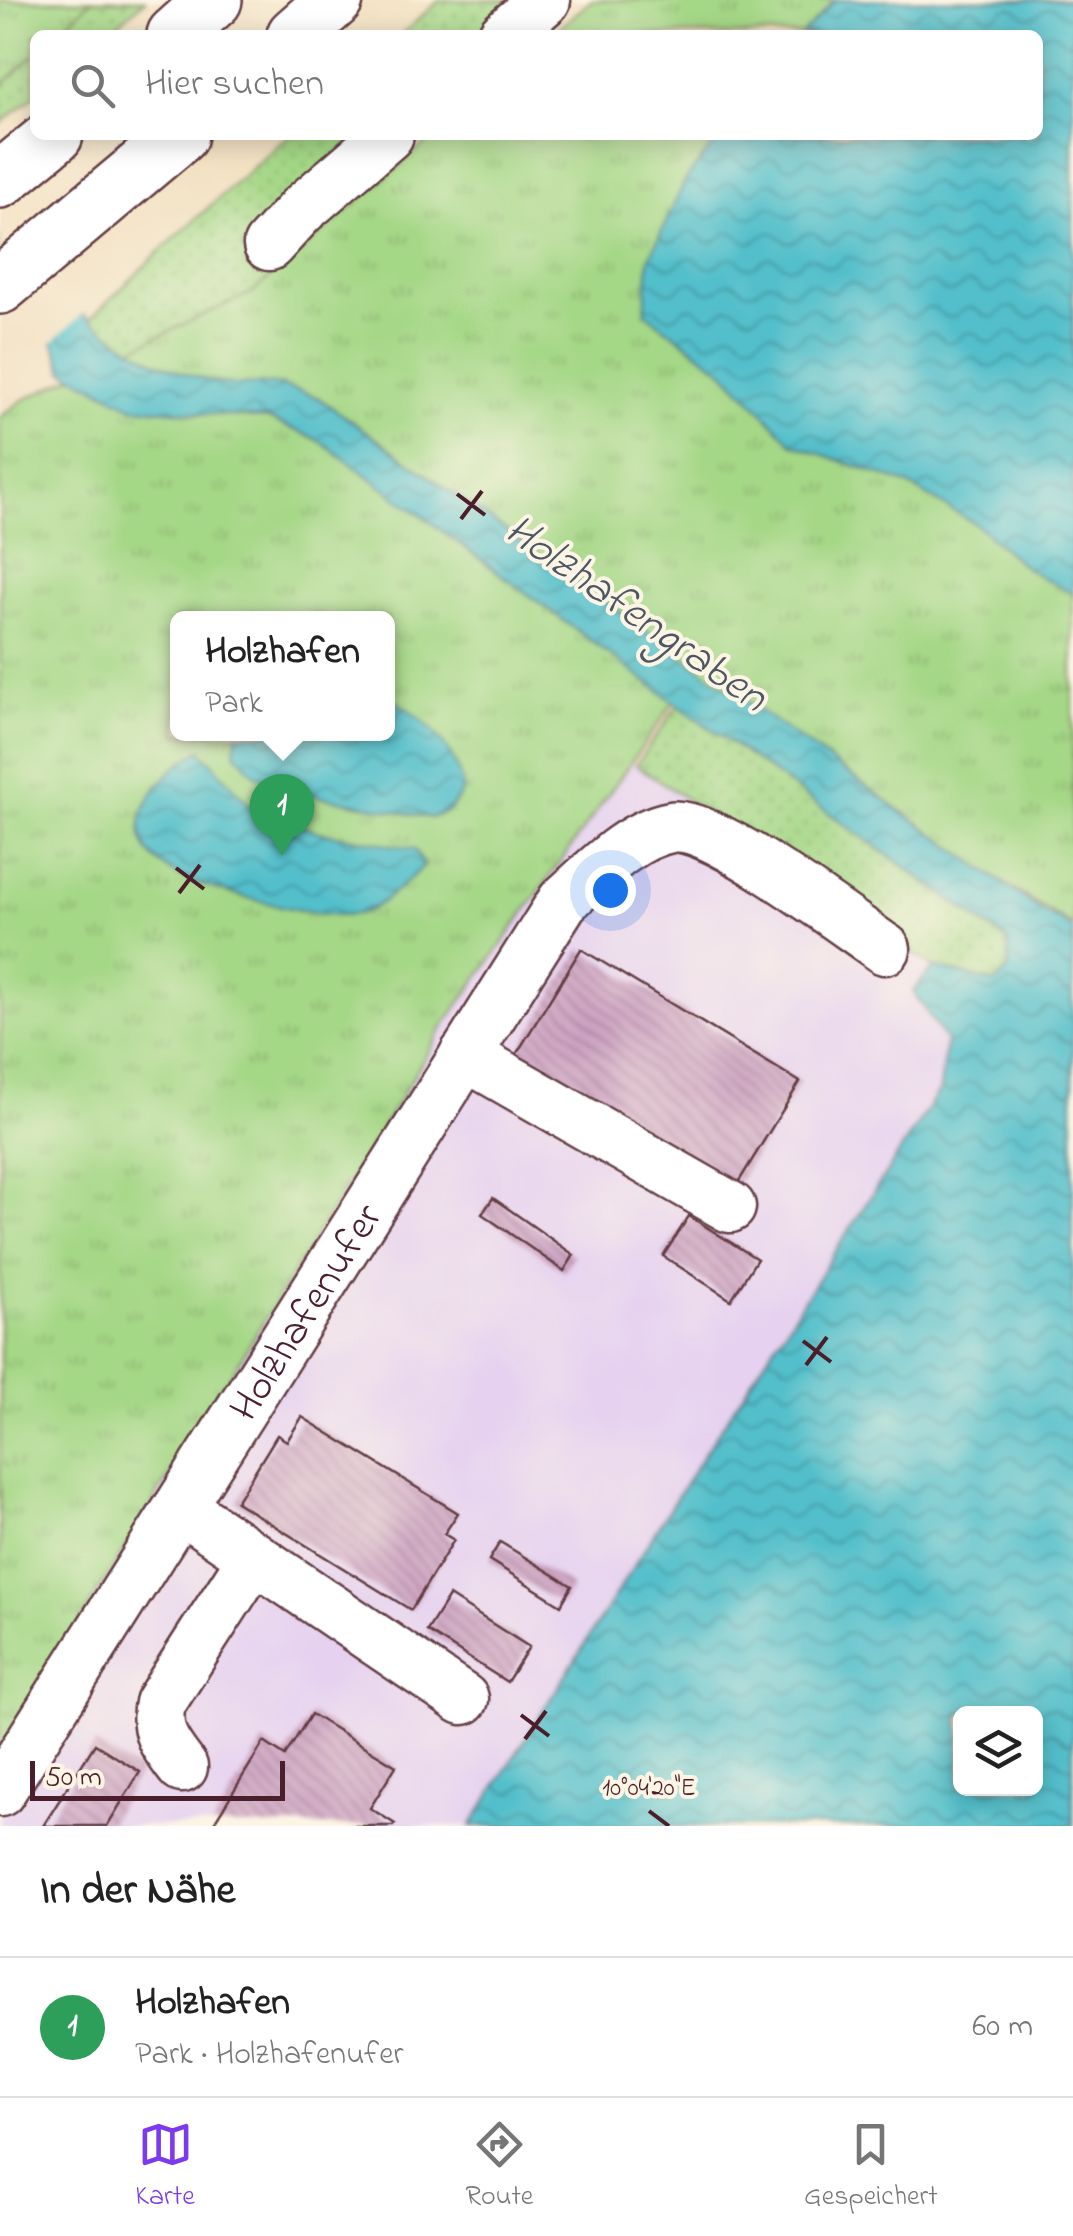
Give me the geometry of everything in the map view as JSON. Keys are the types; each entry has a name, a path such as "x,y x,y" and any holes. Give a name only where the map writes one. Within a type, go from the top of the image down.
{"highway":[{"path":"181,30 214,0"},
{"path":"301,30 336,0"},
{"path":"0,180 49,140"},
{"path":"0,286 174,140"}],"street":[{"path":"510,30 545,0"},
{"path":"269,245 301,210 382,140"},
{"name":"Holzhafenufer","path":"0,1792 562,901 624,847 672,826 707,833 884,949"},
{"path":"465,1054 730,1207"},
{"path":"180,1507 463,1699"},
{"path":"182,1767 168,1749 156,1722 160,1703 254,1557"}],"shaded area":[{"path":"631,762 934,967 914,991 946,1041 941,1090 695,1468 471,1826 0,1826 0,1753 446,1023"}],"green space":[{"path":"0,0 145,0 112,30 30,30 30,100 0,124"},
{"path":"0,0 92,0 60,30 30,30 30,59 0,87"},
{"path":"440,0 520,0 486,30 407,30"},
{"path":"592,0 1073,0 1073,926 847,786 698,668 446,1023 0,1753 0,417 23,400 253,292 429,140 1043,140 1043,30 557,30"},
{"path":"283,140 362,140 242,248 423,367 170,366 112,339 88,321"},
{"path":"678,705 1008,941 1009,968 995,983 934,967 636,765"}],"water":[{"path":"835,0 1073,0 1073,594 1027,569 977,525 907,484 793,444 724,371 645,313 649,259 686,179 717,140 1043,140 1043,30 807,30"},
{"path":"0,237 100,327 156,362 221,383 275,385 319,398 1038,908 1073,928 1073,1826 471,1826 695,1468 940,1090 946,1041 913,991 934,967 995,983 1009,968 1008,941 678,705 319,440 268,419 133,407 64,371 54,344 0,295"},
{"path":"395,701 436,734 453,758 464,789 450,810 431,818 297,792 257,776 235,752 236,741 395,741"},
{"path":"201,750 251,807 319,832 415,849 424,866 373,908 343,915 270,904 183,877 150,854 142,838 142,819 161,782"}],"pier":[{"path":"0,232 86,311 49,345 0,302"}],"building":[{"path":"581,949 800,1082 733,1191 514,1058"},
{"path":"493,1198 574,1255 564,1271 482,1214"},
{"path":"689,1216 757,1259 731,1300 663,1256"},
{"path":"302,1417 458,1513 444,1534 454,1540 411,1610 236,1502 277,1435 287,1441"},
{"path":"500,1542 572,1586 561,1605 489,1560"},
{"path":"449,1596 529,1647 507,1682 427,1631"},
{"path":"311,1714 396,1766 370,1808 395,1824 212,1826 264,1742 285,1756"},
{"path":"95,1744 140,1772 107,1826 43,1826"}],"place":[{"name":"Holzhafen","path":"282,856"}],"water label":[{"name":"Holzhafengraben","path":"638,611"}]}
